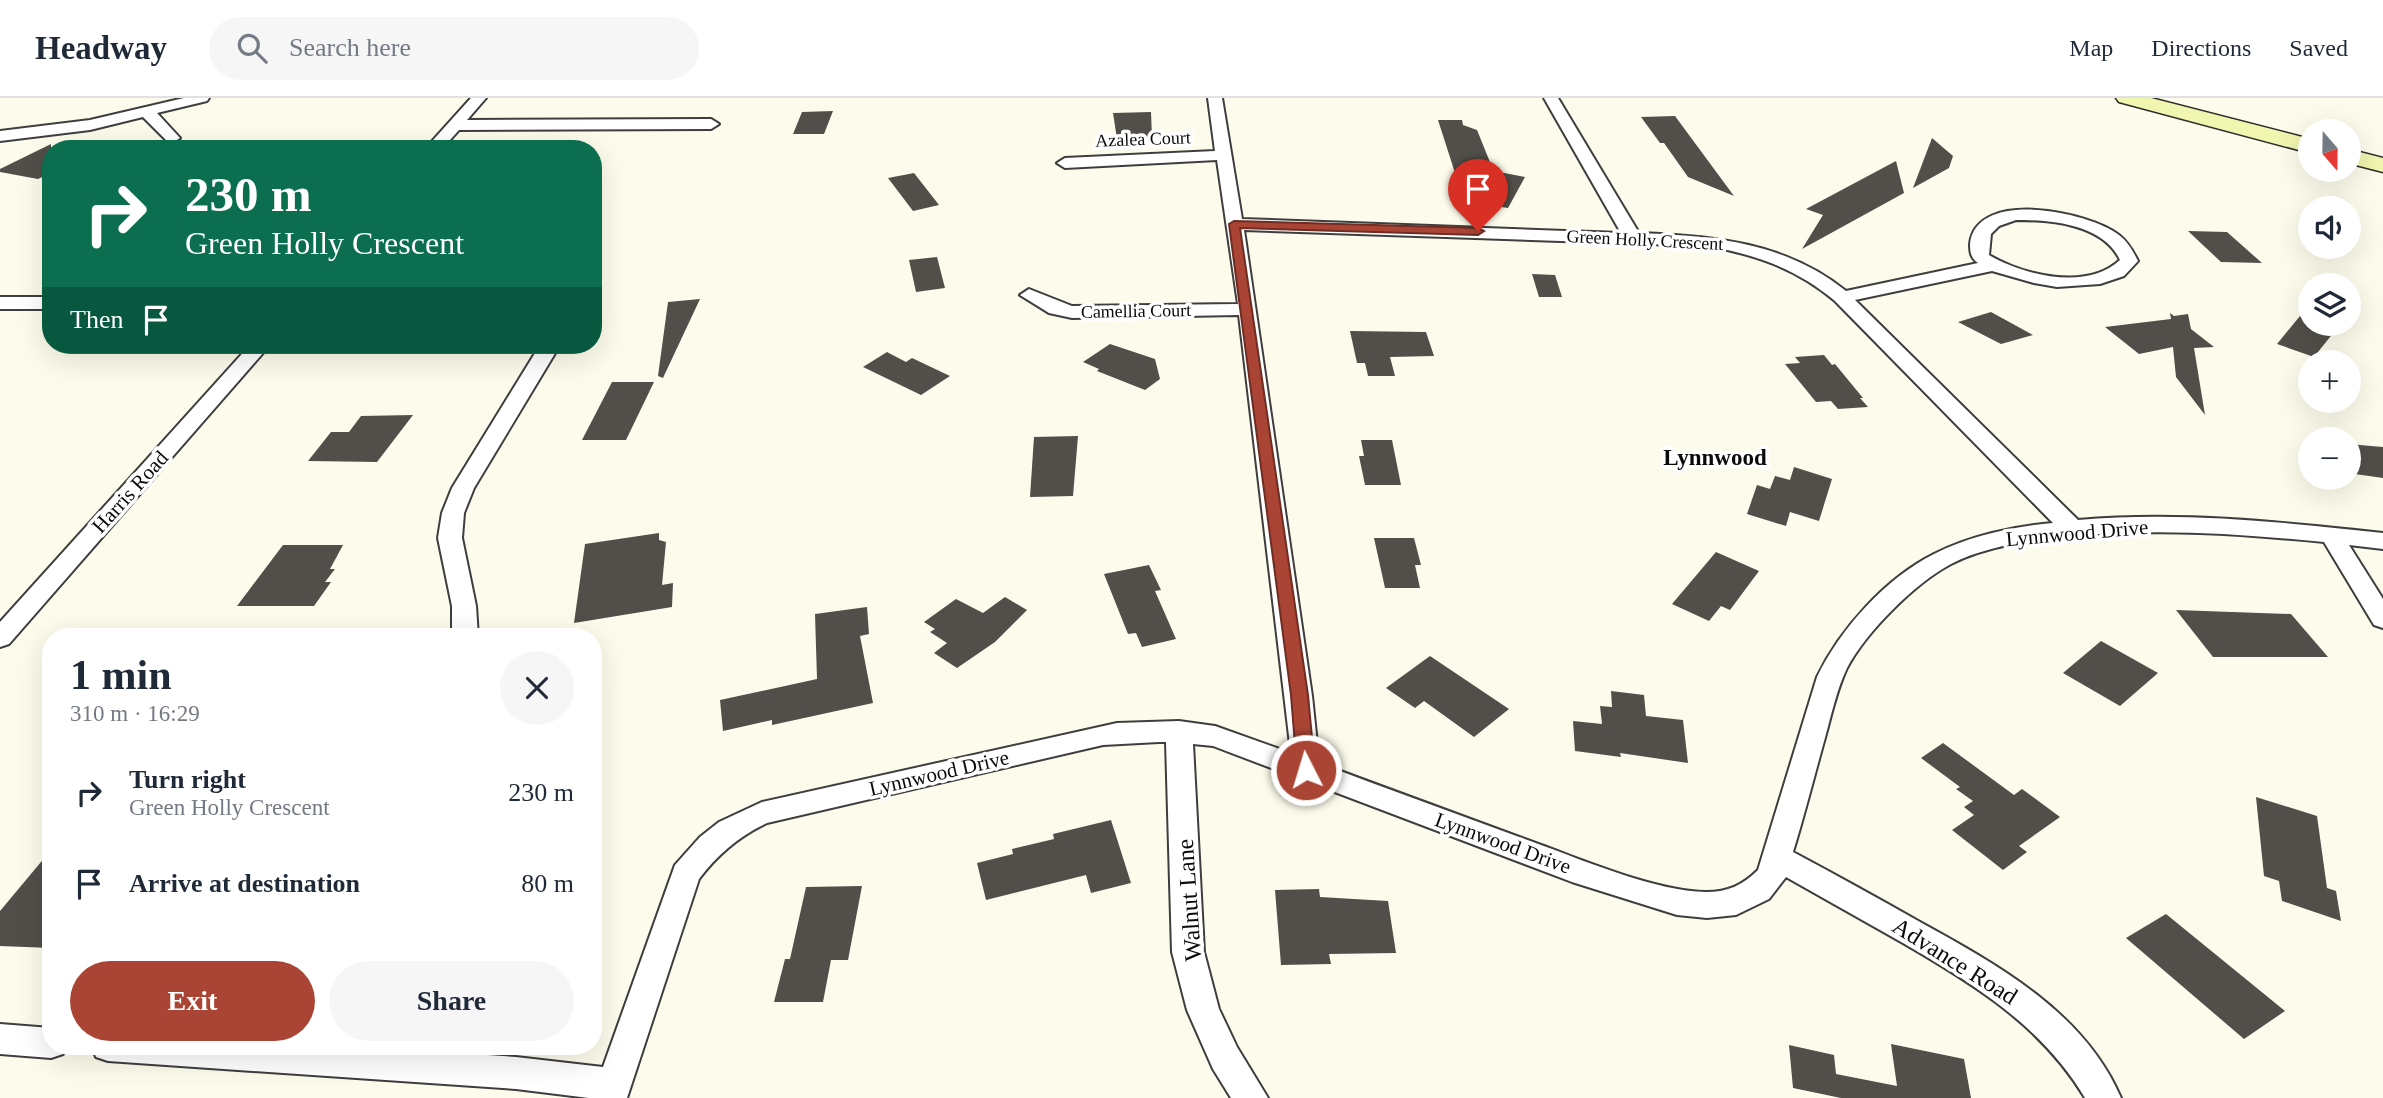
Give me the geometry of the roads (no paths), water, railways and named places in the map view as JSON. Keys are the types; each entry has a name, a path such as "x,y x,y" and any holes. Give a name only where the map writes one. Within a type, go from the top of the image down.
{"street":[{"path":"0,136 61,130 148,113 202,98"},
{"path":"441,140 479,98"},
{"path":"1215,98 1248,309 1299,695 1306,770"},
{"path":"1551,98 1633,237"},
{"path":"2126,98 2298,143"},
{"path":"148,113 172,138"},
{"path":"454,125 711,124"},
{"name":"Azalea Court","path":"1065,163 1224,155"},
{"path":"2361,160 2379,166"},
{"path":"1842,297 1990,266 2038,278 2079,282 2113,276 2124,269 2129,261 2120,244 2092,228 2052,217 2016,215 1995,219 1986,226 1980,237 1980,257 1990,266"},
{"name":"Green Holly Crescent","path":"1234,224 1633,237 1706,241 1752,249 1811,272 1842,297 2073,529"},
{"name":"Camellia Court","path":"1029,295 1052,307 1072,312 1248,309"},
{"path":"0,303 42,303"},
{"name":"Harris Road","path":"0,638 252,354"},
{"path":"465,628 464,606 450,538 453,513 463,488 545,354"},
{"name":"Lynnwood Drive","path":"613,1091 686,874 702,851 724,832 762,813 1103,735 1143,730 1179,731 1215,736 1583,873 1677,902 1707,905 1736,901 1758,890 1771,877 1833,670 1854,639 1914,577 1943,559 1983,542 2022,534 2142,525 2331,535 2383,541"},
{"path":"2331,535 2383,619"},
{"name":"Walnut Lane","path":"1179,731 1188,952 1203,1010 1225,1058 1251,1098"},
{"name":"Advance Road","path":"1777,858 1980,971 2013,994 2053,1030 2085,1068 2104,1098"},
{"path":"0,1039 42,1042"},
{"path":"305,1055 516,1073 613,1091"}],"district":[{"name":"Lynnwood","path":"1715,457"}]}
